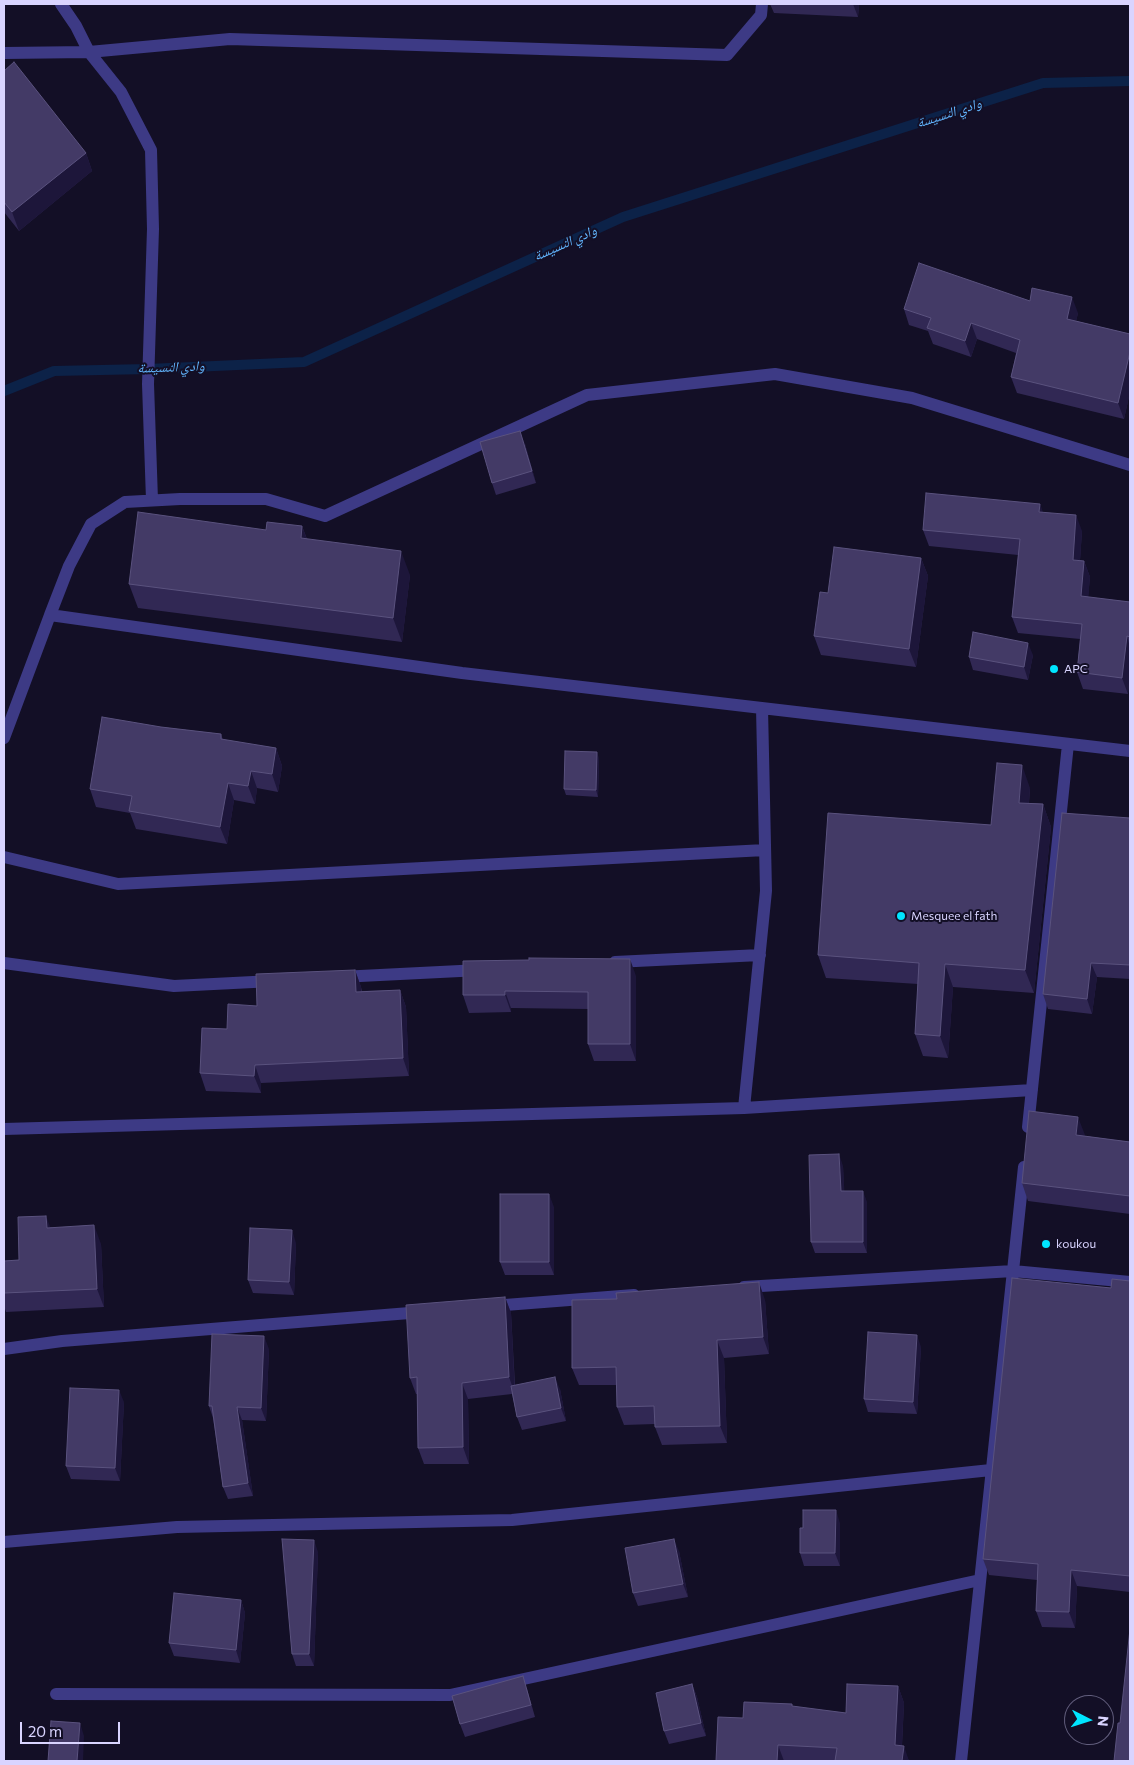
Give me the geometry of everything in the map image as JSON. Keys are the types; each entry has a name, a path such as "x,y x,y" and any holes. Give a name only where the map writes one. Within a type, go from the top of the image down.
{"street":[{"path":"61,4 76,26 89,52 121,92 151,150 153,229 148,384 152,500"},
{"path":"4,53 89,52 230,39 727,55 761,15 762,4"},
{"path":"4,738 69,566 90,524 125,502 180,499 266,499 325,516 588,395 775,374 912,398 1130,464"},
{"path":"50,615 462,673 1130,751"},
{"path":"744,1108 766,891 762,708"},
{"path":"1027,1138 1068,744"},
{"path":"4,857 118,884 766,850"},
{"path":"601,963 760,955"},
{"path":"4,963 174,986 283,980"},
{"path":"323,978 492,969"},
{"path":"4,1129 744,1108 1032,1090"},
{"path":"961,1761 1025,1157"},
{"path":"733,1288 1013,1271 1130,1282"},
{"path":"476,1307 644,1294"},
{"path":"4,1349 62,1340 437,1311"},
{"path":"4,1542 177,1526 512,1520 991,1470"},
{"path":"56,1694 450,1695 980,1580"}],"building":[{"path":"14,62 86,153 12,212 4,202 4,71"},
{"path":"919,263 1030,301 1032,288 1072,297 1067,319 1130,334 1130,352 1118,403 1011,377 1020,340 971,323 965,341 927,328 931,318 904,309"},
{"path":"520,431 532,471 492,483 480,442"},
{"path":"926,493 1040,504 1039,512 1076,515 1073,560 1084,561 1081,596 1130,602 1130,637 1127,636 1122,678 1077,672 1082,624 1012,617 1020,539 923,530"},
{"path":"138,512 266,530 267,522 302,526 301,538 401,551 393,618 129,584"},
{"path":"834,547 921,558 909,649 814,636 820,592 828,593"},
{"path":"973,632 1028,643 1024,667 969,657"},
{"path":"102,717 161,727 221,734 221,739 276,748 272,774 251,771 248,786 228,783 220,827 129,811 132,796 90,789"},
{"path":"565,751 597,752 596,790 564,789"},
{"path":"997,763 1022,765 1019,803 1043,804 1025,970 945,964 940,1036 915,1034 919,963 818,955 828,813 991,825"},
{"path":"1062,813 1130,818 1130,965 1091,963 1087,999 1043,994"},
{"path":"529,958 630,959 630,1044 588,1044 588,992 505,991 505,995 463,995 463,961 529,960"},
{"path":"355,970 356,992 400,990 403,1058 255,1065 254,1076 200,1073 202,1028 227,1029 228,1004 257,1006 256,974"},
{"path":"1029,1111 1078,1117 1076,1135 1130,1142 1130,1196 1022,1183"},
{"path":"839,1154 841,1191 863,1191 863,1242 811,1242 809,1155"},
{"path":"500,1194 549,1194 549,1262 500,1262"},
{"path":"46,1216 47,1228 94,1225 97,1289 4,1293 4,1261 19,1260 18,1217"},
{"path":"250,1228 292,1230 289,1282 248,1280"},
{"path":"1012,1278 1111,1288 1112,1279 1130,1281 1130,1576 1071,1570 1069,1612 1036,1611 1038,1564 983,1559"},
{"path":"759,1282 763,1337 717,1340 720,1426 655,1427 654,1406 617,1407 616,1367 572,1368 572,1300 617,1299 616,1293"},
{"path":"505,1297 509,1377 462,1383 463,1447 418,1448 417,1377 410,1378 406,1305"},
{"path":"868,1332 917,1335 913,1402 864,1399"},
{"path":"212,1334 264,1336 261,1408 237,1407 248,1483 223,1487 212,1406 209,1406"},
{"path":"555,1377 561,1408 517,1417 511,1386"},
{"path":"70,1388 119,1390 115,1468 66,1466"},
{"path":"803,1510 836,1510 835,1553 800,1553 800,1528 803,1528"},
{"path":"282,1539 314,1540 309,1654 292,1654"},
{"path":"674,1539 683,1584 633,1593 625,1548"},
{"path":"174,1593 241,1600 236,1650 169,1643"},
{"path":"1130,1629 1130,1761 1114,1761 1118,1723 1120,1723"},
{"path":"523,1676 531,1705 460,1724 452,1696"},
{"path":"692,1684 701,1723 664,1731 656,1693"},
{"path":"847,1684 898,1686 895,1745 904,1746 902,1761 835,1761 837,1748 778,1745 777,1761 716,1761 718,1717 743,1718 744,1702 792,1704 792,1706 846,1713"},
{"path":"51,1721 80,1723 77,1761 48,1761"}],"waterway":[{"name":"وادي النسيسة","path":"4,391 54,371 304,362 623,217 1043,83 1130,81"}],"place":[{"name":"APC","path":"1054,669"},
{"name":"Mesquee el fath","path":"901,916"},
{"name":"koukou","path":"1046,1244"}]}
